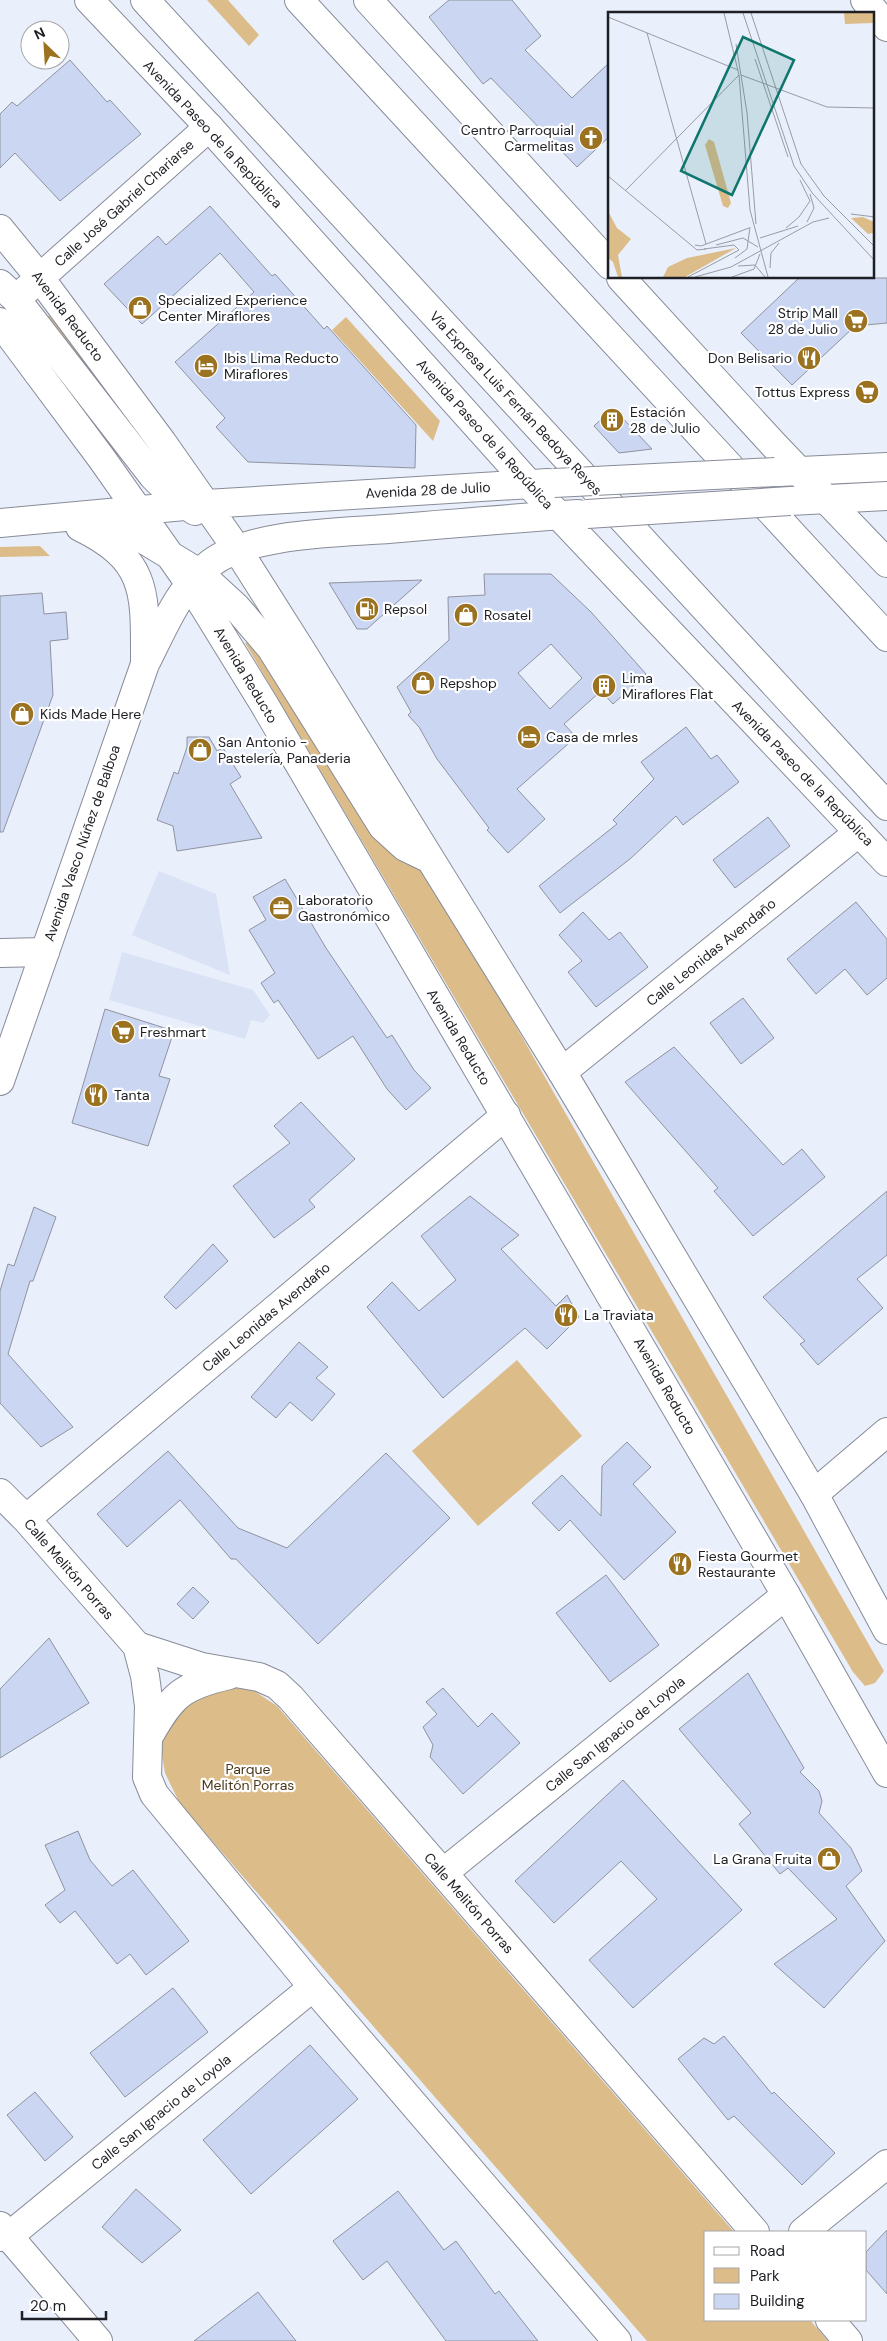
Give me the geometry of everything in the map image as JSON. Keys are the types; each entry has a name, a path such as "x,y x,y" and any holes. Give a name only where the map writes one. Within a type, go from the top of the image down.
{"main road":[{"name":"Avenida Paseo de la República","path":"89,0 541,484 558,516 887,862"},
{"name":"Vía Expresa Luis Fernán Bedoya Reyes","path":"146,0 887,806"},
{"path":"299,0 887,637"},
{"path":"865,0 887,27"},
{"path":"378,3 608,263"},
{"name":"Calle José Gabriel Chariarse","path":"8,292 40,278 209,127"},
{"name":"Avenida Reducto","path":"0,229 40,278 196,505 221,526 237,549 432,859 562,1072 814,1494 887,1630"},
{"path":"622,279 786,471 826,499 887,563"},
{"path":"8,292 154,476 172,496 196,505"},
{"name":"Avenida Reducto","path":"0,322 138,509 167,553 195,579 264,704 786,1595 883,1756"},
{"name":"Avenida 28 de Julio","path":"0,522 196,505 541,484 887,467"},
{"path":"221,526 243,534 265,538 288,537 587,514 887,496"},
{"path":"60,517 89,521 116,528 143,539 167,553"},
{"path":"60,517 94,534 117,551 129,563 137,577 145,607 145,664"},
{"path":"237,549 288,537"},
{"name":"Avenida Vasco Núñez de Balboa","path":"0,1081 145,664 195,579 223,555 237,549"},
{"path":"195,579 236,607 272,648 382,827 405,847 432,859"},
{"name":"Calle Leonidas Avendaño","path":"562,1072 859,832"},
{"path":"0,952 45,952"},
{"name":"Calle Leonidas Avendaño","path":"26,1519 506,1115"},
{"path":"814,1494 887,1432"},
{"name":"Calle Melitón Porras","path":"0,1493 26,1519 137,1646 145,1676 149,1706 147,1777 154,1794 313,1987 617,2341"},
{"name":"Calle San Ignacio de Loyola","path":"443,1873 786,1595"},
{"name":"Calle Melitón Porras","path":"137,1646 184,1663 258,1677 277,1685 292,1698 754,2231"},
{"path":"149,1736 166,1706 181,1692 200,1682 236,1673"},
{"name":"Calle San Ignacio de Loyola","path":"3,2233 313,1987"},
{"path":"804,2231 887,2164"},
{"path":"3,2233 88,2336"},
{"path":"831,2321 848,2341"}],"shaded area":[{"path":"159,871 216,894 230,975 132,935"},
{"path":"122,952 253,990 270,1015 263,1023 251,1020 245,1039 109,1000"}],"green space":[{"path":"207,0 228,0 259,35 249,46"},
{"path":"52,314 124,402 118,407 48,319 48,316"},
{"path":"346,317 440,421 433,441 332,330"},
{"path":"40,546 50,556 0,557 0,547"},
{"path":"251,640 425,867 884,1671 875,1683 865,1686 853,1672 245,643"},
{"path":"517,1360 582,1436 478,1526 412,1451"},
{"name":"Parque Melitón Porras","path":"223,1683 250,1688 277,1706 733,2231 704,2231 704,2321 811,2321 828,2341 647,2341 180,1804 165,1773 160,1744 179,1700"}],"building":[{"path":"449,0 512,0 541,36 525,50 572,98 608,64 608,138 577,167 491,78 483,84 429,17"},
{"path":"70,60 107,102 110,100 141,134 60,201 15,153 0,168 0,114 12,102 17,106 58,70 70,70"},
{"path":"210,206 272,276 275,274 324,329 327,326 416,425 415,468 248,462 216,427 225,418 175,362 254,292 220,253 142,324 104,284 158,236 166,245"},
{"path":"887,278 887,323 855,326 792,385 741,333 798,279"},
{"name":"Estación 28 de Julio","path":"613,408 652,449 619,453 594,426"},
{"path":"484,574 551,574 591,612 646,674 613,704 601,691 564,724 576,737 517,789 545,819 508,853 487,830 489,828 437,759 419,727 408,715 411,712 397,687 449,640 448,597 485,595","holes":["551,644 582,678 550,709 518,673"]},
{"name":"Repsol","path":"422,580 367,629 357,629 329,583"},
{"path":"42,593 44,614 66,612 68,639 50,641 53,695 3,832 0,832 0,596"},
{"path":"686,727 711,759 717,755 739,782 683,825 676,816 630,859 560,913 539,886 617,824 613,820 654,779 641,762"},
{"path":"187,737 209,737 217,751 223,748 241,777 230,784 262,838 177,851 173,826 157,820 174,772 178,774 187,747"},
{"path":"768,817 790,846 735,888 713,860"},
{"path":"285,879 326,948 387,1038 392,1035 414,1070 431,1088 406,1110 387,1089 353,1036 318,1059 278,1000 274,1003 261,983 275,973 249,930 266,920 253,897"},
{"path":"856,902 887,939 887,978 867,995 845,969 816,994 787,959"},
{"path":"583,912 609,940 620,932 648,967 596,1007 568,972 582,961 559,935"},
{"path":"743,998 774,1038 741,1064 710,1023"},
{"path":"105,1009 174,1031 159,1076 170,1079 148,1146 72,1123"},
{"path":"674,1047 783,1165 802,1149 825,1177 753,1236 714,1191 718,1188 625,1082"},
{"path":"301,1102 355,1159 309,1200 315,1207 274,1238 233,1186 290,1143 274,1126"},
{"path":"887,1191 887,1255 857,1279 883,1308 818,1365 800,1344 805,1341 763,1297"},
{"path":"470,1196 519,1235 501,1249 556,1306 567,1295 579,1317 547,1349 525,1328 443,1398 367,1307 392,1282 419,1311 456,1280 421,1236"},
{"path":"34,1207 56,1217 33,1281 30,1281 8,1354 73,1427 41,1447 0,1403 0,1291 8,1264 14,1266"},
{"path":"213,1244 228,1261 176,1309 164,1297"},
{"path":"299,1342 328,1367 316,1378 335,1394 312,1421 290,1402 276,1418 251,1397"},
{"path":"627,1442 651,1467 633,1484 676,1532 624,1580 570,1520 559,1531 532,1503 562,1475 601,1516 602,1466"},
{"path":"168,1451 238,1528 287,1548 386,1453 450,1518 318,1644 236,1559 231,1559 180,1500 127,1547 97,1514"},
{"path":"606,1575 659,1645 610,1682 556,1613"},
{"path":"193,1587 209,1602 193,1619 177,1604"},
{"path":"49,1638 89,1703 0,1758 0,1689"},
{"path":"748,1673 804,1768 800,1772 819,1791 822,1801 819,1813 851,1848 862,1871 846,1886 885,1941 824,2008 774,1964 837,1919 788,1868 780,1874 739,1824 751,1813 679,1729"},
{"path":"443,1688 478,1727 492,1713 520,1743 463,1794 430,1757 433,1745 423,1727 437,1714 426,1702"},
{"path":"623,1780 742,1910 633,2008 589,1960 657,1899 621,1861 554,1923 515,1881"},
{"path":"78,1831 90,1860 112,1886 133,1870 189,1941 146,1975 130,1954 117,1964 75,1911 60,1923 45,1905 65,1890 45,1845"},
{"path":"173,1988 208,2032 125,2097 90,2053"},
{"path":"724,2036 772,2094 774,2092 835,2153 802,2185 734,2116 728,2120 678,2059 704,2038 714,2044"},
{"path":"310,2045 358,2099 251,2194 203,2140"},
{"path":"35,2092 73,2137 45,2161 7,2115"},
{"path":"136,2189 181,2230 142,2263 102,2227"},
{"path":"398,2191 444,2250 456,2241 495,2294 499,2291 538,2341 446,2341 387,2261 363,2280 333,2241"},
{"path":"887,2230 887,2294 867,2271 867,2251"},
{"path":"258,2292 296,2341 194,2341"}],"place":[{"name":"Centro Parroquial Carmelitas","path":"591,138"},
{"name":"Specialized Experience Center Miraflores","path":"140,308"},
{"name":"Strip Mall 28 de Julio","path":"856,321"},
{"name":"Don Belisario","path":"809,358"},
{"name":"Ibis Lima Reducto Miraflores","path":"206,366"},
{"name":"Tottus Express","path":"867,392"},
{"name":"Estación 28 de Julio","path":"612,420"},
{"name":"Repsol","path":"367,609"},
{"name":"Rosatel","path":"466,615"},
{"name":"Repshop","path":"423,683"},
{"name":"Lima Miraflores Flat","path":"604,686"},
{"name":"Kids Made Here","path":"22,714"},
{"name":"Casa de mrles","path":"529,737"},
{"name":"San Antonio - Pastelería, Panaderia","path":"200,750"},
{"name":"Laboratorio Gastronómico","path":"281,908"},
{"name":"Freshmart","path":"123,1032"},
{"name":"Tanta","path":"96,1095"},
{"name":"La Traviata","path":"566,1315"},
{"name":"Fiesta Gourmet Restaurante","path":"680,1564"},
{"name":"La Grana Fruita","path":"829,1859"}]}
